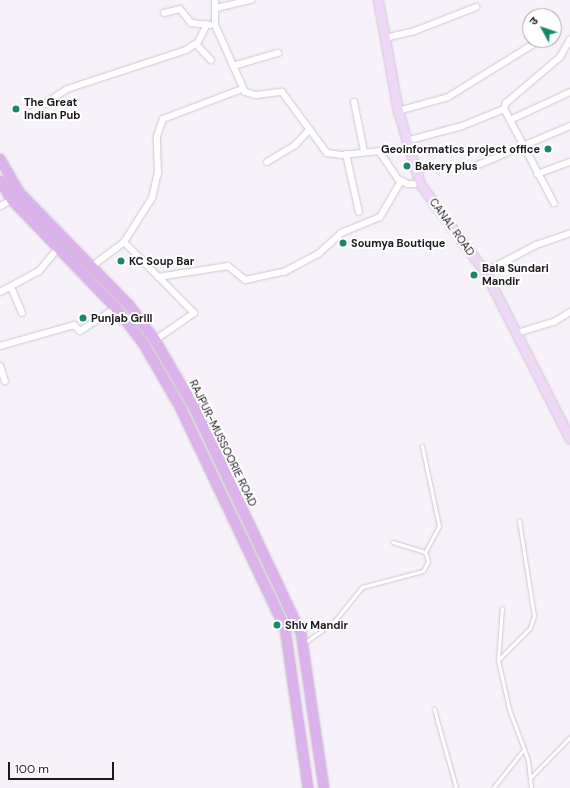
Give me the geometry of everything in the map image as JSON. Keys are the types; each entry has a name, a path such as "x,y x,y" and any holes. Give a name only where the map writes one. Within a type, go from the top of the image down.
{"main road":[{"name":"RAJPUR-MUSSOORIE ROAD","path":"0,159 20,193 116,292 155,340 195,409 301,633 324,788"},
{"name":"RAJPUR-MUSSOORIE ROAD","path":"0,181 12,200 116,308 143,343 180,407 285,628 308,788"},
{"path":"107,299 116,292"}],"street":[{"path":"216,0 215,25 234,66 242,89"},
{"path":"216,8 252,0"},
{"name":"CANAL ROAD","path":"378,0 398,111 420,184 485,272 570,439"},
{"path":"385,38 412,32 476,7"},
{"path":"164,13 180,9 191,23 215,25"},
{"path":"28,115 67,88 196,44 207,24"},
{"path":"406,141 462,126 504,109 506,104 560,57 570,40"},
{"path":"196,44 211,60"},
{"path":"398,111 448,97 527,48"},
{"path":"234,66 278,53"},
{"path":"91,267 124,242 134,230 152,198 158,173 157,136 164,118 242,89 256,95 282,92 308,131 327,153 346,154 364,151 382,152 401,181 420,184"},
{"path":"510,120 570,92"},
{"path":"354,102 364,151"},
{"path":"504,109 522,146 554,204"},
{"path":"478,165 570,126"},
{"path":"267,162 295,145 308,131"},
{"path":"346,154 359,212"},
{"path":"537,174 570,162"},
{"path":"158,277 228,266 244,280 284,272 291,266 318,254 341,233 380,218 401,181"},
{"path":"0,206 12,200"},
{"path":"485,272 536,245 570,233"},
{"path":"124,242 194,315 155,340"},
{"path":"0,292 39,271 58,248"},
{"path":"11,287 22,313"},
{"path":"0,346 74,325 80,331 116,308"},
{"path":"517,333 554,322 570,312"},
{"path":"0,366 5,381"}],"lane":[{"path":"422,446 439,526 424,552"},
{"path":"498,660 530,628 534,616 519,520"},
{"path":"303,644 333,623 362,587 420,573 428,561 424,552 392,542"},
{"path":"502,608 498,660 524,749 530,778 530,788"},
{"path":"434,709 456,788"},
{"path":"530,778 570,737"},
{"path":"493,788 524,749"}],"place":[{"name":"The Great Indian Pub","path":"16,109"},
{"name":"Geoinformatics project office","path":"548,149"},
{"name":"Bakery plus","path":"407,166"},
{"name":"Soumya Boutique","path":"343,243"},
{"name":"KC Soup Bar","path":"121,261"},
{"name":"Bala Sundari Mandir","path":"474,275"},
{"name":"Punjab Grill","path":"83,318"},
{"name":"Shiv Mandir","path":"277,625"}]}
